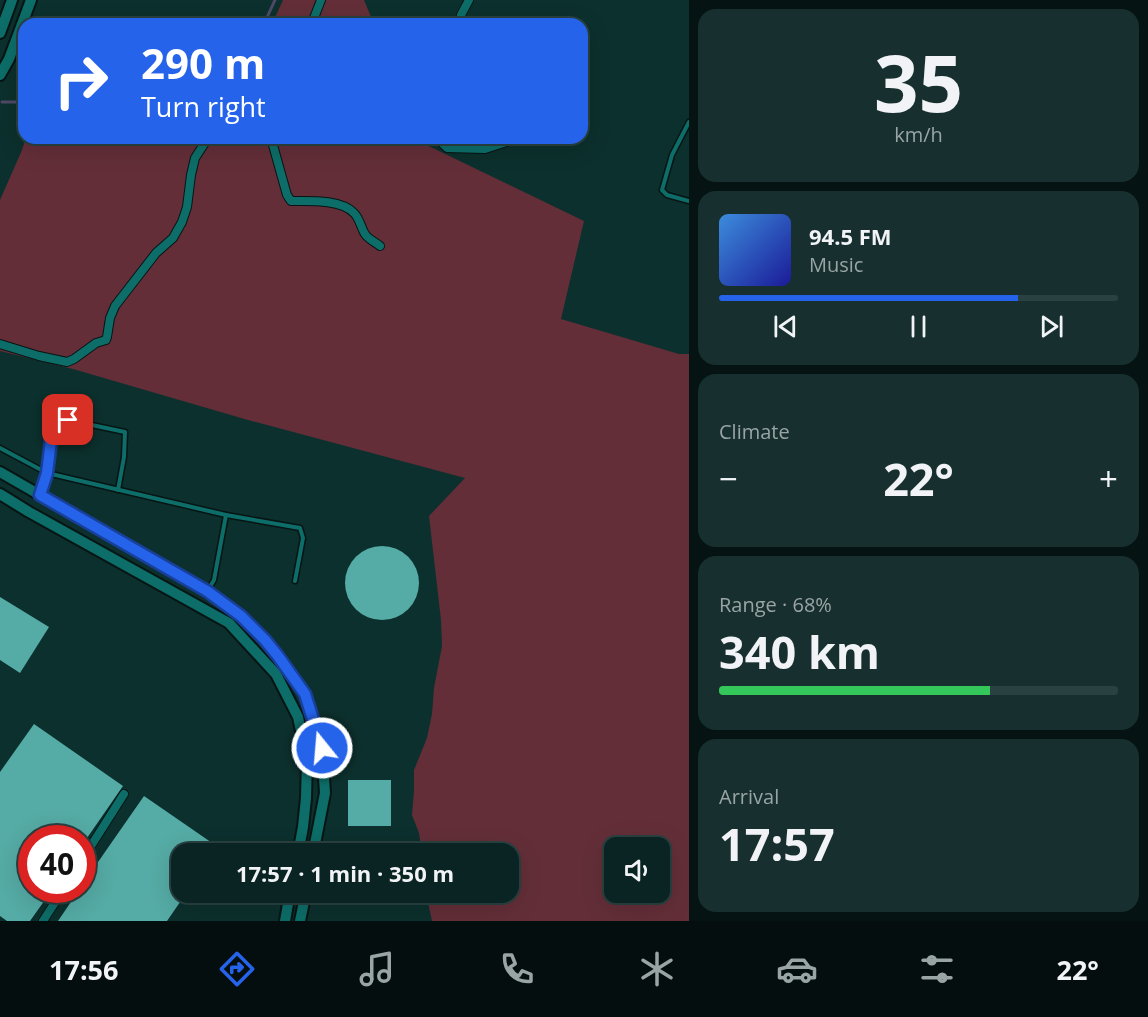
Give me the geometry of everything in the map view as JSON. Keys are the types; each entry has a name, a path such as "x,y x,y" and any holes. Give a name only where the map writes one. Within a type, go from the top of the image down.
{"street":[{"path":"0,33 12,0"},
{"path":"24,18 31,0"},
{"path":"314,18 321,0"},
{"path":"460,18 469,0"},
{"path":"0,75 18,35"},
{"path":"0,344 67,362 96,343 106,340 115,306 156,253 173,238 182,222 187,207 190,175 195,158 204,144"},
{"path":"273,144 287,195 291,201 330,202 345,207 354,213 366,236 380,246"},
{"path":"443,144 447,148 485,149 500,144"},
{"path":"0,472 207,591 241,616 265,640 287,666 305,694 322,748 325,793 315,843"},
{"path":"0,494 229,623 276,674 298,717 307,759 306,798 300,843"},
{"path":"96,838 124,794"},
{"path":"43,921 55,903"},
{"path":"285,921 288,903"},
{"path":"300,921 304,903"}],"lane":[{"path":"689,122 672,155 662,190 667,195 689,201"},
{"path":"40,495 47,473 52,432 68,420 125,432 124,457 118,490"},
{"path":"0,448 47,473 226,515 300,528 303,538 295,581"},
{"path":"207,591 214,580 226,515"}],"shaded area":[{"path":"283,0 364,0 372,18 275,18"},
{"path":"24,144 424,144 584,221 561,319 679,354 689,354 689,921 432,921 428,903 519,903 519,843 420,843 412,815 414,770 427,738 442,646 429,516 465,478 248,420 73,369 0,351 0,200"}],"building":[{"path":"382,546 403,552 413,562 419,583 413,604 403,614 382,620 361,614 351,604 345,583 351,562 361,552"},
{"path":"0,597 49,627 20,673 0,660"},
{"path":"34,724 123,786 96,825 18,825 18,903 43,903 30,921 7,921 0,916 0,772"},
{"path":"348,780 391,780 391,826 348,826"},
{"path":"144,796 212,843 171,843 171,903 179,903 167,921 58,921 70,903 96,903 96,865"}],"waterway":[{"path":"267,18 275,0"},
{"path":"2,102 18,102"}],"route":[{"path":"68,420 52,432 47,473 40,495 207,591 241,616 287,666 305,694 322,748"}]}
